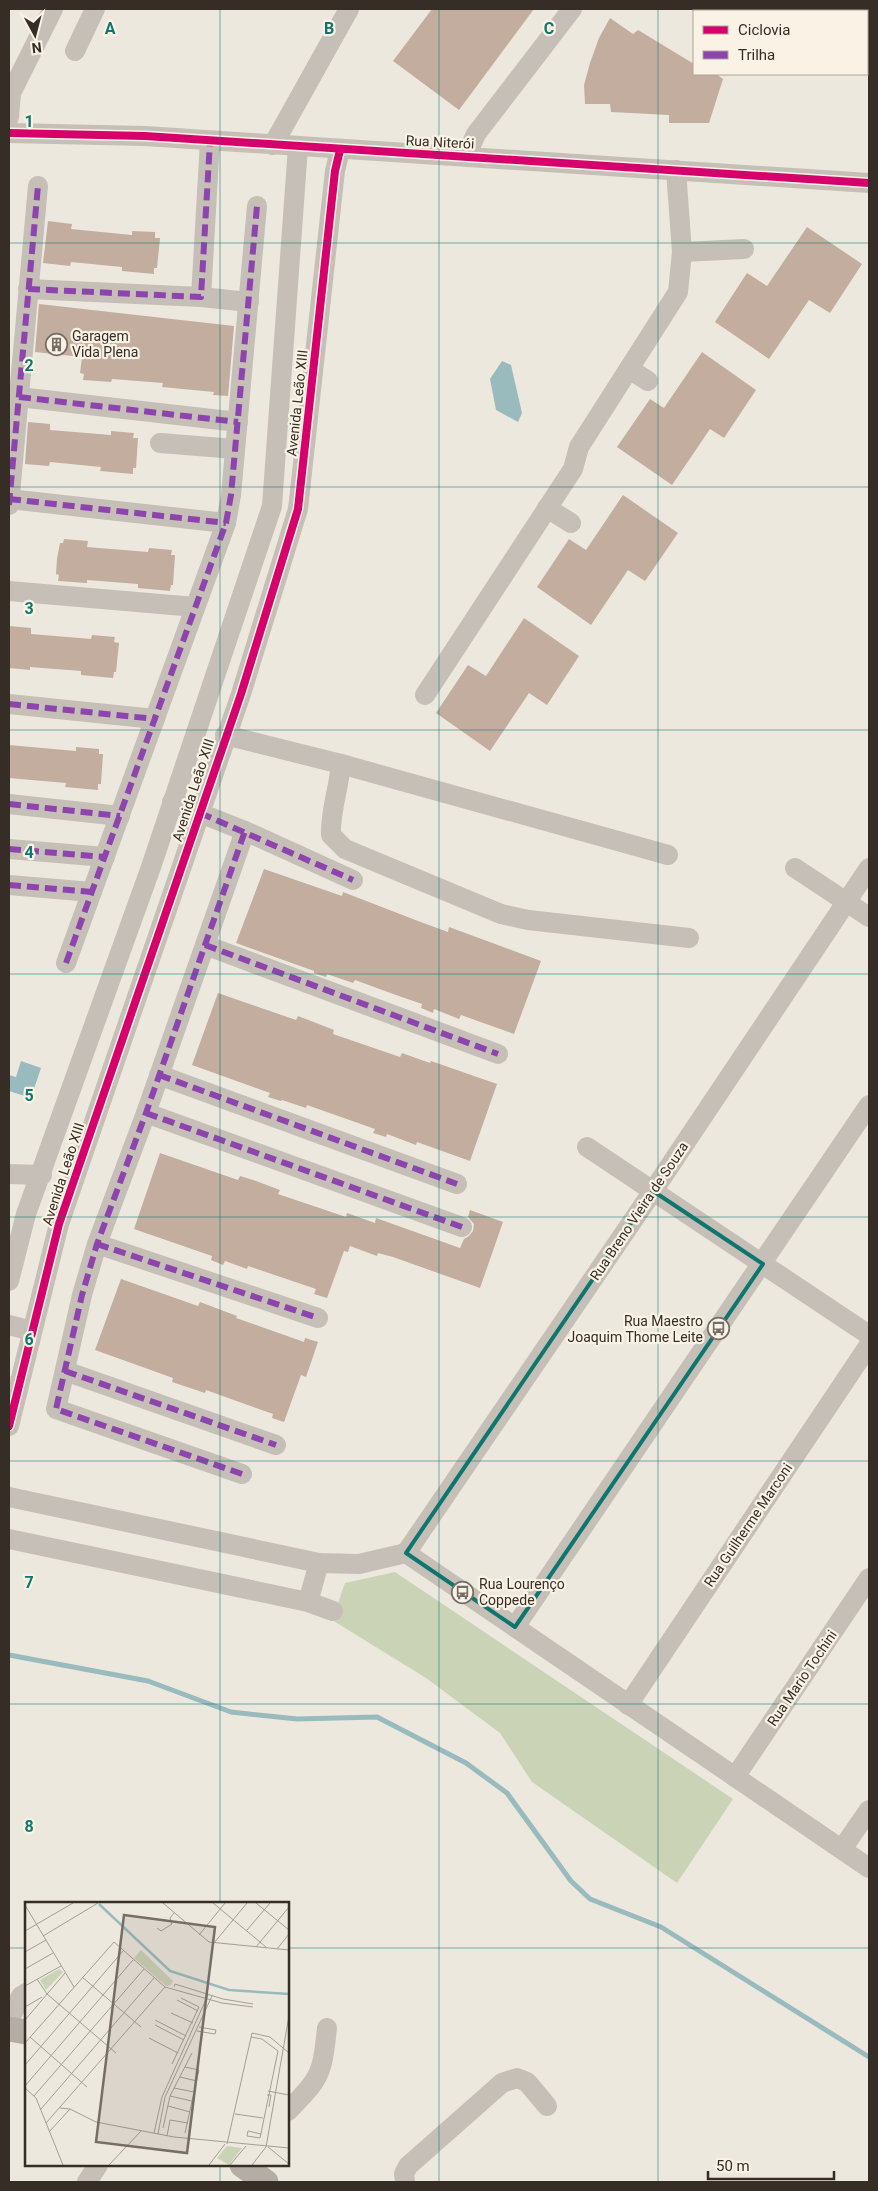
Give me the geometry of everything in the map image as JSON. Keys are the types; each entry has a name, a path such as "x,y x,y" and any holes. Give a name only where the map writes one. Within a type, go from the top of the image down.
{"main road":[{"path":"9,2029 25,2032"},
{"path":"243,2166 266,2182"}],"street":[{"path":"9,117 11,93 53,9"},
{"path":"75,51 95,9"},
{"path":"273,145 349,9"},
{"path":"466,156 476,134 572,9"},
{"name":"Rua Niterói","path":"9,133 145,136 869,184"},
{"path":"201,297 210,141"},
{"name":"Avenida Leão XIII","path":"9,1281 17,1213 42,1175 172,802 272,506 298,147"},
{"name":"Avenida Leão XIII","path":"9,1426 59,1224 240,694 298,509 335,172 340,150"},
{"path":"425,695 573,469 579,447 678,292 682,252 676,170"},
{"path":"9,505 38,186"},
{"path":"66,963 226,523 231,495 257,206"},
{"path":"682,252 744,249"},
{"path":"28,289 201,297 249,302"},
{"path":"629,369 648,382"},
{"path":"19,397 238,422"},
{"path":"160,443 235,449"},
{"path":"9,499 226,523"},
{"path":"548,508 571,523"},
{"path":"9,592 195,607"},
{"path":"9,704 155,719"},
{"path":"225,735 341,764 668,855"},
{"path":"341,764 340,786 330,818 332,835 345,849 501,914 528,920 689,938"},
{"path":"172,802 245,831 353,880"},
{"path":"9,804 120,816"},
{"path":"242,1474 56,1409 82,1296 97,1244 146,1113 245,831"},
{"path":"9,849 105,857"},
{"path":"794,868 869,917"},
{"name":"Rua Breno Vieira de Souza","path":"406,1553 653,1191 869,868"},
{"path":"9,885 92,892"},
{"path":"205,945 498,1054"},
{"path":"159,1075 457,1184"},
{"path":"515,1627 763,1264 869,1105"},
{"path":"146,1113 462,1227"},
{"path":"587,1147 869,1335"},
{"path":"9,1174 42,1175"},
{"path":"97,1244 318,1318"},
{"path":"9,1326 32,1331"},
{"name":"Rua Guilherme Marconi","path":"628,1704 869,1345"},
{"path":"65,1371 276,1445"},
{"path":"9,1497 318,1563 359,1564 406,1553 869,1868"},
{"path":"9,1539 308,1602 333,1611"},
{"path":"308,1602 318,1563"},
{"name":"Rua Mario Tochini","path":"735,1777 869,1578"},
{"path":"842,1849 869,1810"},
{"path":"9,2020 25,1994"},
{"path":"289,2110 318,2078 323,2064 327,2028"},
{"path":"405,2182 404,2174 408,2166 502,2084 516,2078 527,2082 547,2106"},
{"path":"87,2182 97,2166"}],"highlighted area":[{"path":"653,1191 763,1264 515,1627 406,1553"}],"green space":[{"path":"395,1572 733,1799 677,1883 532,1782 500,1733 426,1678 332,1620 345,1583"}],"water":[{"path":"502,361 511,365 522,413 518,422 496,410 490,379"},
{"path":"21,1061 41,1068 31,1098 9,1091 9,1075 16,1077"}],"building":[{"path":"432,9 534,9 459,110 393,61"},
{"path":"610,18 633,34 638,30 693,63 693,75 717,75 723,79 709,123 669,123 669,115 611,112 610,104 585,104 584,85 599,38"},
{"path":"48,221 72,224 71,229 132,235 132,231 155,232 155,238 160,238 157,268 154,268 154,274 122,271 122,267 71,262 70,266 43,263"},
{"path":"807,227 862,264 830,313 809,300 769,359 715,322 747,273 767,286"},
{"path":"39,304 234,326 228,396 213,395 214,392 162,387 163,383 112,379 111,382 83,380 84,374 80,373 82,357 35,352"},
{"path":"702,352 756,390 724,438 710,429 672,485 617,447 650,399 664,408"},
{"path":"28,422 50,424 50,430 111,435 111,431 134,433 133,438 138,438 136,468 133,468 133,474 100,471 101,467 50,462 49,466 25,464"},
{"path":"623,495 678,533 645,581 628,570 591,625 537,587 569,539 586,550"},
{"path":"64,539 88,541 87,547 148,552 149,548 172,550 171,555 175,555 173,585 171,585 170,591 138,588 138,584 87,580 87,583 58,581 59,575 56,574 57,559 60,543 63,543"},
{"path":"524,618 579,656 547,705 529,693 490,751 436,713 468,665 486,676"},
{"path":"9,626 31,628 31,634 91,639 92,635 115,637 114,642 119,643 116,672 114,672 113,678 81,675 81,671 30,667 30,670 9,668"},
{"path":"9,745 76,751 76,747 99,749 99,754 103,754 101,784 98,784 98,790 65,787 66,783 9,778"},
{"path":"264,869 342,896 343,892 448,932 449,927 541,961 514,1034 461,1015 459,1019 434,1009 433,1013 421,1008 422,1004 355,980 353,983 327,974 326,977 236,943"},
{"path":"218,993 296,1020 298,1016 334,1030 333,1034 400,1057 402,1053 430,1063 431,1061 497,1084 470,1161 417,1142 416,1145 387,1134 386,1137 373,1133 375,1129 307,1105 306,1108 268,1097 270,1093 192,1065"},
{"path":"160,1153 238,1180 240,1176 253,1180 280,1190 278,1194 346,1217 347,1213 375,1223 376,1218 460,1248 464,1239 473,1231 474,1224 468,1217 470,1210 503,1222 480,1288 393,1257 378,1253 377,1256 350,1246 348,1252 344,1251 327,1298 314,1294 316,1289 248,1266 247,1269 225,1261 223,1265 211,1260 212,1256 134,1229"},
{"path":"121,1279 198,1306 200,1302 237,1316 236,1318 304,1342 305,1338 318,1342 306,1377 301,1375 284,1422 272,1418 273,1414 206,1390 205,1393 172,1382 173,1378 95,1350"}],"waterway":[{"path":"9,1655 148,1681 231,1712 297,1719 377,1717 466,1763 507,1793 571,1881 590,1899 661,1927 869,2057"}],"marked path":[{"path":"28,289 201,297 210,141"},
{"path":"9,505 38,186"},
{"path":"66,963 226,523 231,495 257,206"},
{"path":"19,397 238,422"},
{"path":"9,499 226,523"},
{"path":"9,704 155,719"},
{"path":"9,804 120,816"},
{"path":"200,813 353,880"},
{"path":"242,1474 56,1409 82,1295 97,1244 146,1113 245,831"},
{"path":"9,849 105,857"},
{"path":"9,885 92,892"},
{"path":"205,945 498,1054"},
{"path":"159,1075 457,1184"},
{"path":"146,1113 462,1227"},
{"path":"97,1244 318,1318"},
{"path":"65,1371 276,1445"}],"cycle path":[{"path":"9,133 145,136 869,183"},
{"path":"9,1426 59,1224 241,694 298,509 335,171 340,150"}],"place":[{"name":"Garagem Vida Plena","path":"56,344"},
{"name":"Rua Maestro Joaquim Thome Leite","path":"719,1329"},
{"name":"Rua Lourenço Coppede","path":"463,1592"}]}
